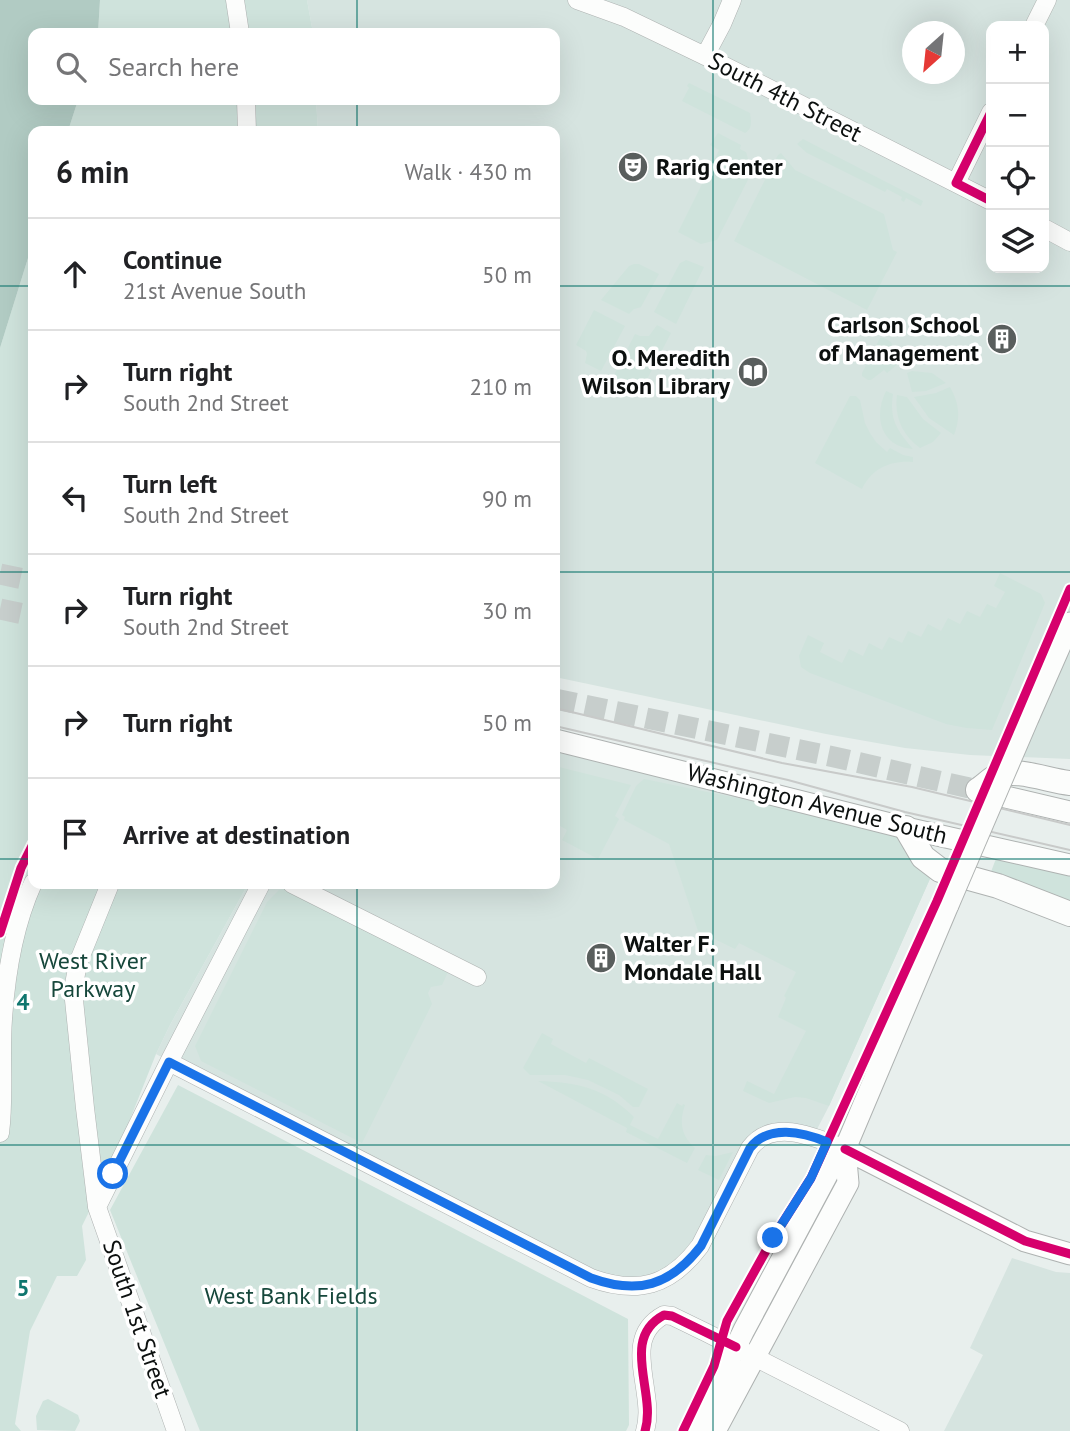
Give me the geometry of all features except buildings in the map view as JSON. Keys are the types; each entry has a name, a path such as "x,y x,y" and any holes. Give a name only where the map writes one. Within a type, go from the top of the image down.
{"main road":[{"path":"978,790 998,775 1017,772 1054,782 1070,783"},
{"path":"906,828 923,858 940,870 998,886 1070,914"}],"street":[{"path":"235,0 239,28"},
{"name":"South 4th Street","path":"576,0 624,17 705,56 986,198"},
{"path":"705,56 732,0"},
{"path":"1036,21 1047,0"},
{"path":"246,105 247,126"},
{"path":"956,183 986,122"},
{"path":"1049,231 1070,242"},
{"path":"715,1431 745,1352 828,1173 845,1149 1070,624"},
{"name":"Washington Avenue South","path":"560,741 906,828 1070,865"},
{"path":"978,790 1070,812"},
{"path":"0,1133 4,1097 3,1021 7,981 11,952 31,889"},
{"name":"South 1st Street","path":"108,889 78,963 74,990 97,1207 176,1431"},
{"path":"97,1207 258,889"},
{"path":"302,889 477,977"},
{"path":"169,1062 591,1278 611,1285 634,1287 649,1284 668,1277 692,1257 701,1246 756,1140 767,1134 792,1132 816,1137 845,1149 1025,1241 1070,1254"},
{"path":"645,1431 647,1405 640,1350 649,1326 664,1315 672,1316 900,1431"},
{"path":"695,1431 745,1352"}],"shaded area":[{"path":"0,0 100,0 98,28 28,28 28,105 76,105 70,126 28,126 28,258 0,348"},
{"path":"307,0 1070,0 1070,759 970,755 905,748 560,678 560,126 318,126 316,105 560,105 560,28 312,28"},
{"path":"560,753 684,781 756,803 933,872 813,1137 767,1134 681,1268 611,1285 156,1054 245,889 560,889"},
{"path":"1012,1258 1056,1272 1070,1273 1070,1431 944,1431 983,1355 970,1348"}],"green space":[{"path":"100,0 307,0 312,28 98,28"},
{"path":"689,83 750,113 749,129 745,133 682,101"},
{"path":"76,105 316,105 318,126 70,126"},
{"path":"718,133 741,145 740,149 746,152 752,172 717,240 701,244 678,232 719,150 710,145"},
{"path":"803,139 923,201 921,206 906,198 904,202 902,197 887,189 885,192 807,153 797,144"},
{"path":"781,153 795,170 884,214 893,250 897,252 867,310 734,241"},
{"name":"West River Parkway","path":"28,258 28,889 245,889 170,1025 111,1167 82,1226 86,1260 77,1276 57,1276 30,1331 15,1424 21,1431 0,1431 0,348"},
{"path":"686,260 704,267 676,324 654,312 680,263"},
{"path":"634,264 659,274 641,307 629,314 601,300 629,266"},
{"path":"594,310 625,326 601,371 585,363 586,351 576,345"},
{"path":"657,325 671,333 641,391 613,377 635,334 649,336"},
{"path":"880,338 891,342 899,363 887,373 884,370 868,380 862,373"},
{"path":"907,373 932,373 946,383 926,391 912,392"},
{"path":"950,387 958,410 954,435 929,418 914,397"},
{"path":"886,391 893,394 893,418 913,449 893,443 883,429 880,411"},
{"path":"897,395 907,397 923,419 941,433 933,442 920,448 908,437 898,418"},
{"path":"850,396 856,396 860,400 865,423 876,442 887,452 890,448 913,457 913,462 897,462 883,467 871,476 862,489 815,463"},
{"path":"1000,573 1041,594 1045,603 992,730 946,724 810,673 801,667 799,656 808,635 824,643 820,652 842,663 849,649 863,656 869,643 882,650 889,637 902,643 908,631 921,637 928,624 941,631 948,618 960,624 967,611 980,617 987,604 996,608 1005,592 994,586"},
{"path":"560,767 631,785 615,816 619,819 598,859 562,840 567,830 560,826"},
{"path":"644,779 874,826 899,838 933,872 829,1106 795,1097 769,1103 743,1091 747,1081 774,1094 806,1031 778,1017 786,998 784,996 796,972 739,943 735,949 698,931 669,844 624,820 622,815 636,786"},
{"path":"997,856 1070,873 1070,909 989,877"},
{"path":"285,889 448,972 442,985 431,987 428,993 432,1004 362,1143 201,1061 195,1046 267,902 279,890"},
{"path":"542,1033 553,1039 551,1044 586,1063 589,1058 648,1089 639,1107 633,1107 619,1095 588,1080 565,1075 530,1075 523,1068"},
{"path":"538,1081 578,1085 601,1093 634,1117 630,1125 658,1139 677,1103 682,1106 683,1104 683,1128 687,1139 695,1148 687,1163 626,1132 627,1128"},
{"name":"West Bank Fields","path":"178,1085 628,1319 629,1425 626,1431 200,1431 110,1210"},
{"path":"733,1152 719,1180 698,1170 706,1155"},
{"path":"48,1399 78,1415 80,1421 75,1431 37,1430 36,1416 43,1401"}],"tunnel":[{"path":"0,574 28,580"},
{"path":"0,609 28,615"},
{"path":"560,700 978,790"}],"tram line":[{"path":"560,709 782,763 912,787 1070,825"},
{"path":"560,727 1070,850"}],"cycle path":[{"path":"986,122 956,183 986,198"},
{"path":"683,1431 714,1366 727,1321 773,1238 811,1178 937,901 1070,589"},
{"path":"0,933 28,854"},
{"path":"845,1149 1025,1241 1070,1254"},
{"path":"645,1431 647,1400 641,1352 651,1325 664,1315 672,1316 736,1347"}],"place":[{"name":"Rarig Center","path":"633,167"},
{"name":"Carlson School of Management","path":"1002,339"},
{"name":"O. Meredith Wilson Library","path":"753,372"},
{"name":"Walter F. Mondale Hall","path":"601,958"}],"route":[{"path":"113,1174 169,1062 591,1278 611,1285 634,1287 649,1284 668,1277 681,1268 701,1246 756,1140 767,1134 792,1132 827,1142 811,1178 773,1238"}]}
